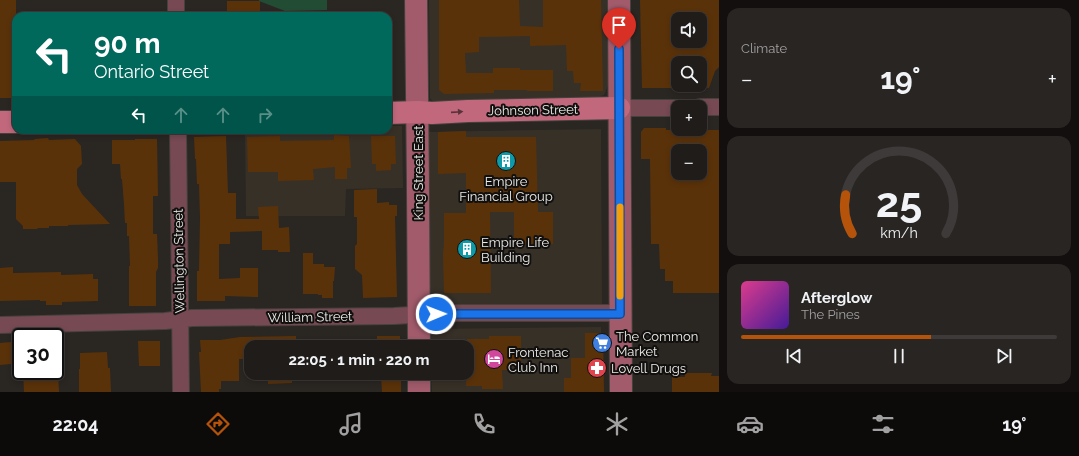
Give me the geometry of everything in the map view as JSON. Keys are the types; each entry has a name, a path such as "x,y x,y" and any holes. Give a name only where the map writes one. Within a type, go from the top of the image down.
{"main road":[{"name":"King Street East","path":"416,0 419,340"},
{"path":"619,0 621,392"},
{"name":"Johnson Street","path":"392,113 619,108"},
{"path":"0,122 12,122"},
{"path":"419,380 419,392"}],"street":[{"path":"176,0 176,12"},
{"path":"707,107 719,107"},
{"name":"Johnson Street","path":"619,108 671,108"},
{"name":"Wellington Street","path":"178,134 181,392"},
{"name":"William Street","path":"0,326 165,321 192,318 394,316 444,313 620,314"}],"shaded area":[{"path":"429,0 608,0 610,81 604,95 594,99 433,102 430,98"},
{"path":"392,126 402,126 403,188 346,189 345,216 246,216 245,134 392,134"},
{"path":"601,129 602,305 430,304 429,132"},
{"path":"601,327 602,392 432,392 431,380 474,380 474,340 431,340 430,329"}],"green space":[{"path":"259,0 327,0 327,10 285,11"}],"building":[{"path":"0,0 16,0 16,12 12,12 12,98 0,98"},
{"path":"439,0 519,0 520,26 543,27 543,0 601,0 603,91 580,91 581,83 574,83 573,71 567,71 566,45 530,46 530,36 479,37 479,52 465,53 466,73 493,73 493,68 553,70 553,91 494,90 494,93 444,94 439,90"},
{"path":"640,0 719,0 719,67 715,71 709,88 707,88 707,56 671,56 671,88 642,88"},
{"path":"227,1 260,1 260,12 227,12"},
{"path":"644,128 666,128 666,130 671,130 671,136 707,136 707,130 719,130 719,293 673,293 673,281 665,281 665,269 660,269 659,244 651,244 650,159 641,159 641,132"},
{"path":"466,131 466,137 536,137 538,212 553,212 553,244 514,244 514,212 490,212 491,293 444,293 444,213 466,213 466,173 438,174 438,132"},
{"path":"334,135 349,136 351,168 347,168 347,179 335,179 335,167 313,169 314,180 278,181 278,172 248,172 247,137 280,136 280,141 334,140"},
{"path":"226,136 228,193 236,193 236,219 259,219 258,207 278,206 279,228 289,227 290,252 262,250 262,231 230,232 230,244 219,244 219,279 240,278 240,268 258,268 258,297 225,296 225,301 197,301 200,218 199,184 197,184 194,137"},
{"path":"371,136 395,136 396,164 391,164 391,170 376,171 376,164 372,164"},
{"path":"48,138 49,140 75,139 81,146 82,164 77,169 77,185 82,194 110,224 49,226 49,228 23,229 23,226 16,219 16,182 0,182 0,141"},
{"path":"157,139 158,196 153,196 153,234 157,234 158,259 158,268 156,272 156,306 129,306 129,236 127,236 127,223 125,223 120,164 112,164 112,140"},
{"path":"377,189 377,203 389,202 389,205 397,205 397,216 395,216 397,297 363,298 362,275 355,269 357,217 354,217 354,190"},
{"path":"303,253 313,253 313,264 324,264 324,267 335,267 333,298 322,298 322,295 318,294 303,294"},
{"path":"13,267 13,273 61,272 61,275 93,274 93,279 98,279 98,301 62,302 62,305 46,305 46,301 40,300 0,301 0,268"},
{"path":"585,333 603,333 604,392 564,392 564,378 571,378 571,358 585,358"},
{"path":"296,336 296,340 244,340 244,359 239,359 239,381 221,381 221,389 219,389 219,392 201,392 199,352 201,352 200,340 220,340 240,337"},
{"path":"377,336 400,336 400,340 377,340"},
{"name":"Frontenac Club Inn","path":"489,336 521,336 521,365 509,366 509,370 502,370 503,389 482,389 482,386 466,386 466,380 474,380 474,340 467,339 489,339"},
{"path":"138,341 160,341 160,366 139,366"},
{"path":"11,342 11,364 0,365 0,343"},
{"path":"107,352 108,368 110,368 111,392 79,392 80,353"},
{"path":"685,373 712,373 711,376 719,376 719,392 672,392 672,377 685,377"},
{"path":"23,380 58,380 59,392 24,392"},
{"path":"268,380 292,380 292,383 268,384"},
{"path":"381,380 401,380 401,392 382,392"}],"slow traffic":[{"path":"620,207 620,296"}],"place":[{"name":"Empire Financial Group","path":"506,161"},
{"name":"Empire Life Building","path":"467,249"},
{"name":"The Common Market","path":"602,343"},
{"name":"Frontenac Club Inn","path":"494,359"},
{"name":"Lovell Drugs","path":"597,368"}],"route":[{"path":"436,314 620,314 619,49"}]}
